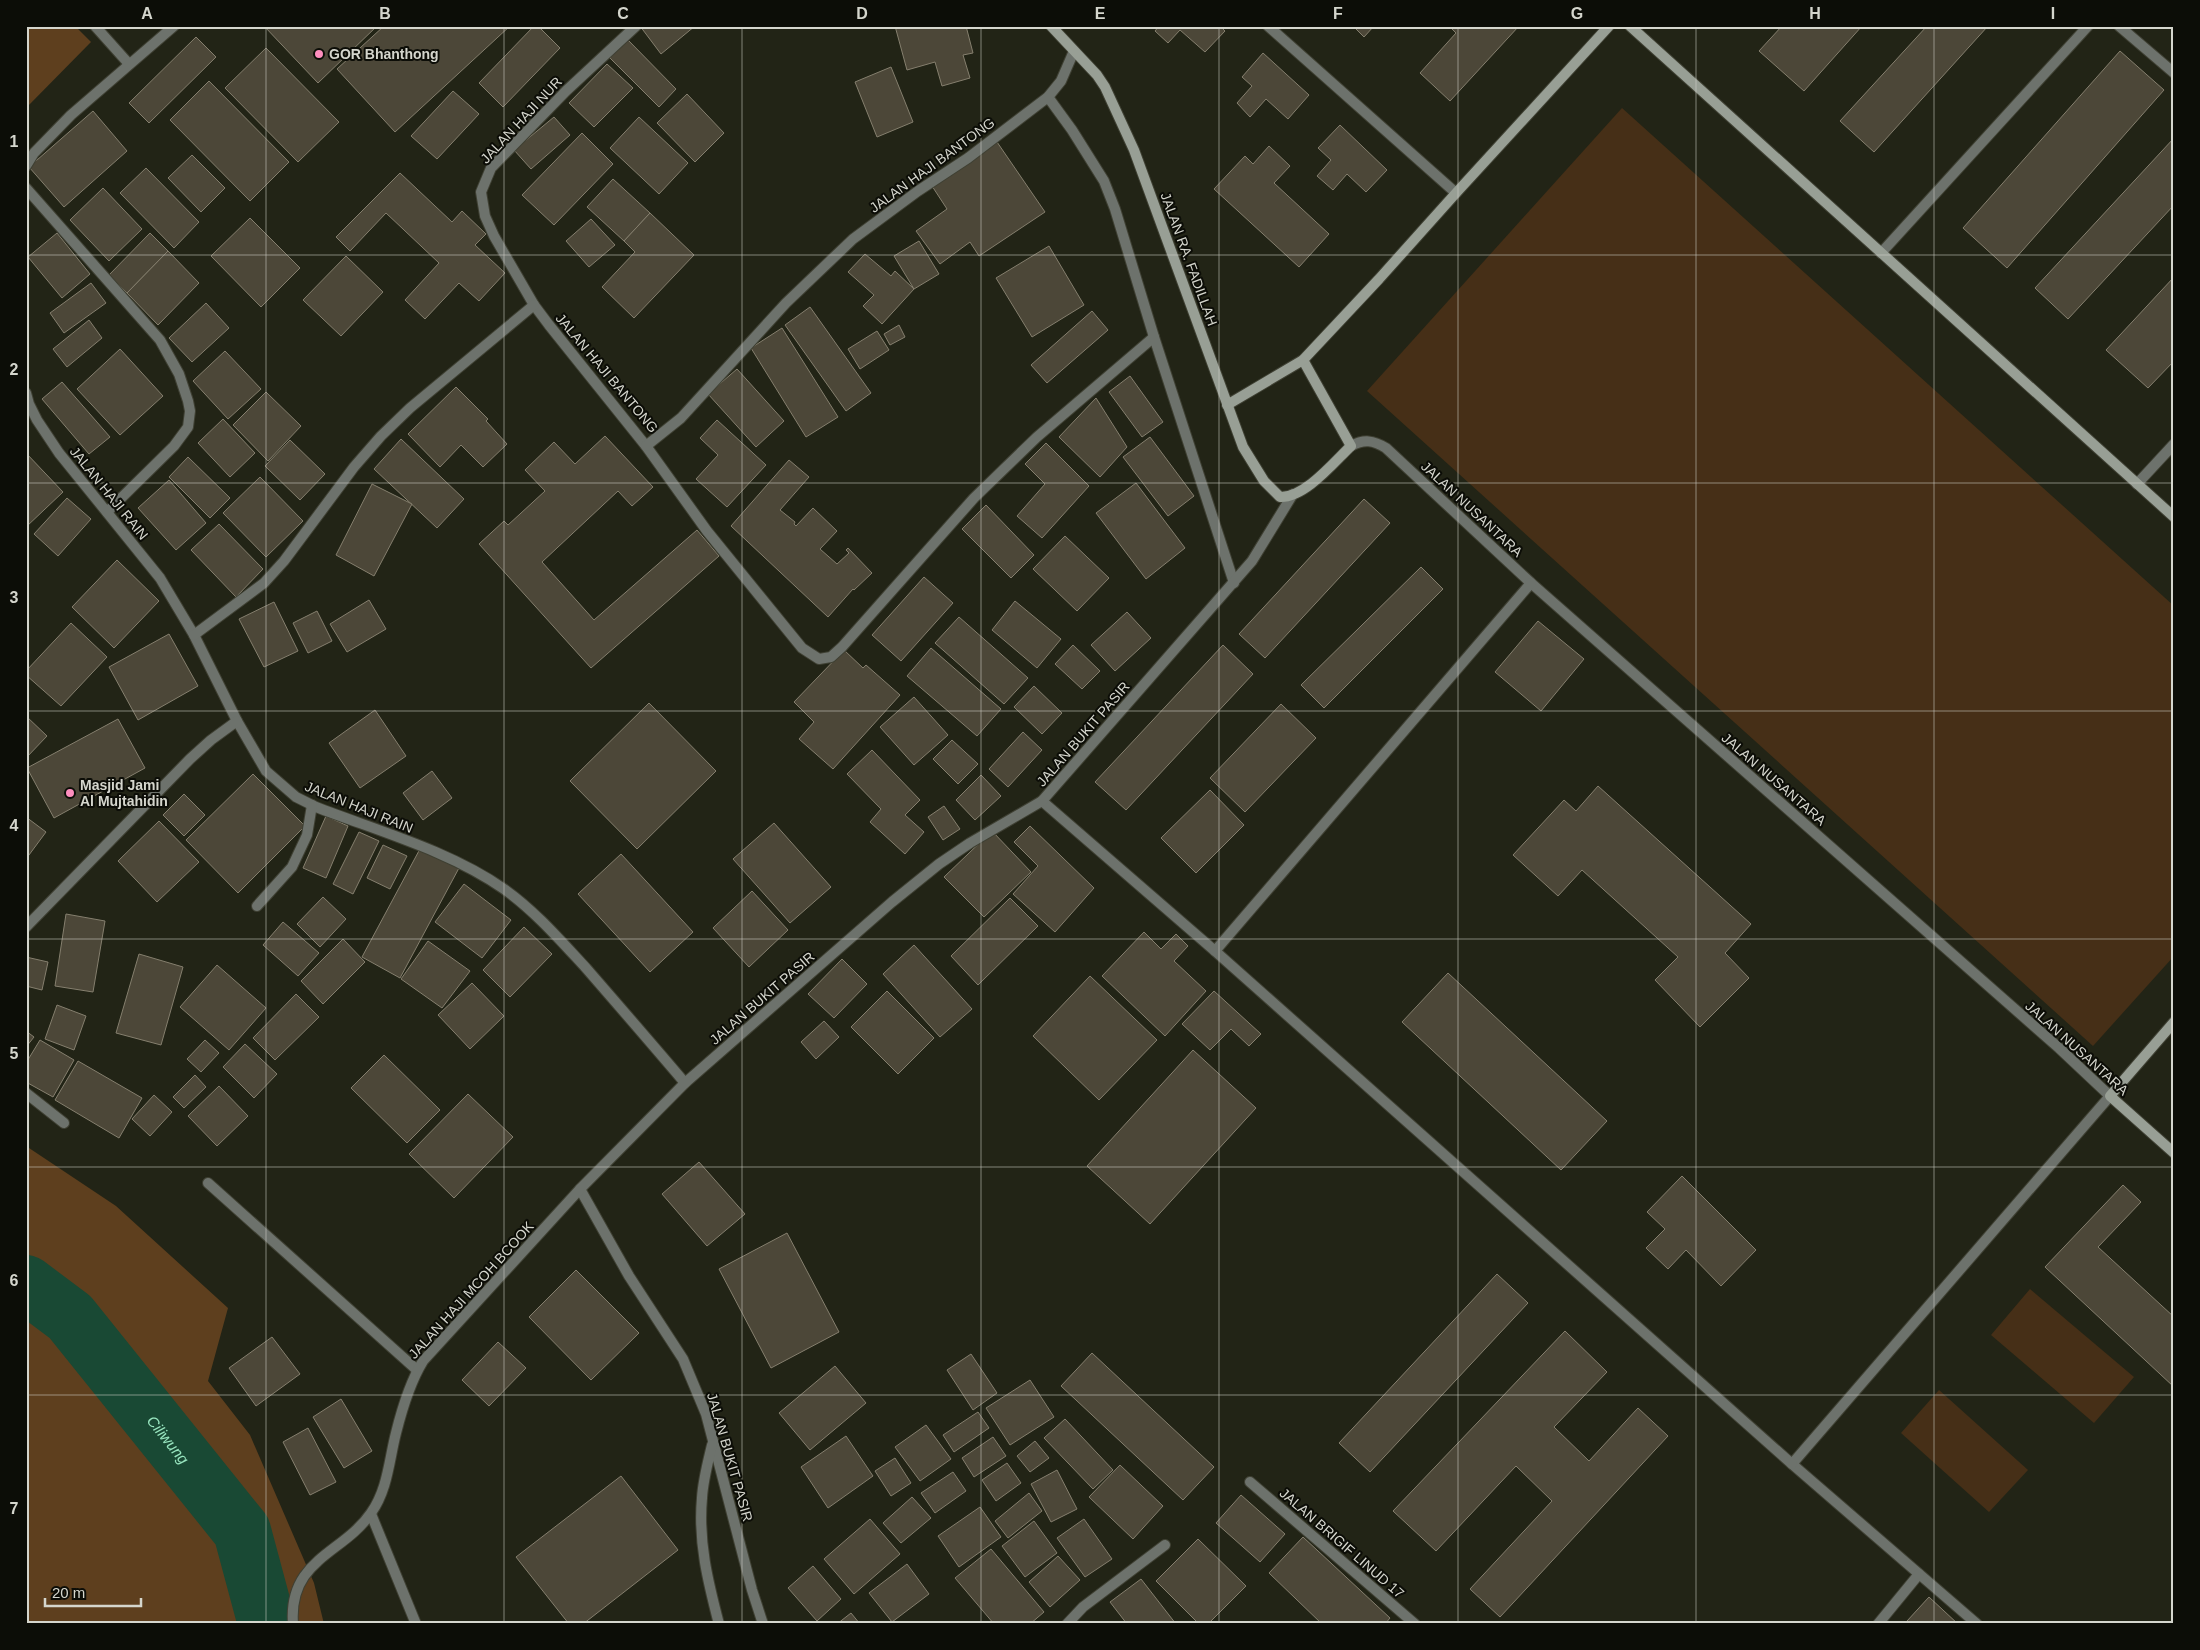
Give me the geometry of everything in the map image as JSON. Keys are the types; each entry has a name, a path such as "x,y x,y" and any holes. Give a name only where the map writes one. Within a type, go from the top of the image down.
{"main road":[{"name":"JALAN RA. FADILLAH","path":"1051,26 1097,75 1105,87 1130,142 1243,447 1264,481 1280,497 1293,494"},
{"path":"1227,405 1303,360 1380,279 1456,192 1609,26"},
{"path":"1630,26 2174,517"},
{"path":"1293,494 1328,470 1352,446 1303,360"},
{"path":"2110,1096 2174,1022"},
{"name":"JALAN NUSANTARA","path":"2110,1096 2174,1154"}],"street":[{"path":"95,26 129,64"},
{"path":"26,166 34,153 71,115 174,26"},
{"name":"JALAN HAJI NUR","path":"534,305 485,216 481,192 485,180 491,168 566,91 636,26"},
{"path":"1268,26 1456,192"},
{"path":"1881,253 2088,26"},
{"path":"2119,26 2174,73"},
{"name":"JALAN HAJI BANTONG","path":"534,305 646,446 681,418 786,303 853,239 918,191 968,158 1048,97 1061,81 1074,51"},
{"path":"1048,97 1072,130 1104,181 1115,209 1154,337 1234,583"},
{"path":"26,188 160,340 179,374 188,400 190,412 188,427 174,446 107,512"},
{"path":"194,635 264,583 284,561 354,467 410,408 534,305"},
{"path":"646,446 707,530 774,615 802,648 814,657 825,658 831,656 842,647 974,498 1037,437 1154,337"},
{"name":"JALAN HAJI RAIN","path":"26,393 29,404 44,432 81,481 160,578 194,635 236,721 266,771 296,797 451,860 481,875 530,909 564,944 685,1083"},
{"name":"JALAN NUSANTARA","path":"1352,446 1364,440 1378,443 1386,448 1531,583 2060,1048 2110,1096"},
{"path":"2137,484 2174,444"},
{"name":"JALAN BUKIT PASIR","path":"763,1624 752,1590 706,1414 683,1359 629,1276 580,1189 685,1083 892,902 939,864 978,838 1042,801 1252,561 1293,494"},
{"path":"1215,951 1531,583"},
{"path":"26,927 88,866 190,759 236,721"},
{"path":"1042,801 1215,951 1792,1464 1978,1624"},
{"path":"257,906 292,867 307,836 312,805"},
{"path":"26,1093 64,1123"},
{"path":"1792,1464 2110,1096"},
{"path":"208,1183 417,1370"},
{"name":"JALAN HAJI MCOH BCOOK","path":"293,1624 297,1591 303,1579 316,1562 371,1514 386,1482 396,1433 417,1370 422,1361 580,1189"},
{"path":"713,1442 702,1497 701,1543 719,1624"},
{"name":"JALAN BRIGIF LINUD 17","path":"1250,1482 1415,1624"},
{"path":"371,1514 416,1624"},
{"path":"1067,1624 1082,1607 1165,1545"},
{"path":"1878,1624 1919,1574"}],"shaded area":[{"path":"26,26 75,26 91,42 26,108"},
{"path":"1622,108 2174,606 2174,956 2093,1046 1367,391"},
{"path":"26,1146 116,1206 228,1308 208,1381 250,1435 314,1583 324,1624 26,1623"},
{"path":"2030,1289 2134,1377 2094,1423 1991,1335"},
{"path":"1939,1390 2028,1470 1989,1512 1901,1433"}],"building":[{"name":"GOR Bhanthong","path":"264,26 377,26 318,83"},
{"path":"384,26 510,26 395,132 337,69"},
{"path":"534,26 538,26 560,48 503,107 479,83"},
{"path":"640,26 695,26 661,54"},
{"path":"895,26 966,26 973,53 963,55 970,78 942,86 935,62 907,70"},
{"path":"1159,26 1220,26 1225,31 1205,52 1180,30 1168,43 1155,31"},
{"path":"1353,26 1374,26 1364,37"},
{"path":"1449,26 1519,26 1450,101 1420,73 1456,33"},
{"path":"1782,26 1862,26 1804,91 1759,51"},
{"path":"1927,26 1988,26 1874,152 1840,121"},
{"path":"196,37 216,57 149,123 129,103"},
{"path":"628,40 676,89 659,107 610,58"},
{"path":"266,48 339,122 298,162 225,88"},
{"path":"2120,51 2164,90 2007,268 1963,228"},
{"path":"1263,53 1309,95 1288,119 1266,99 1250,117 1237,103 1252,86 1242,77"},
{"path":"607,64 633,88 594,127 569,103"},
{"path":"891,67 913,122 877,137 855,82"},
{"path":"209,81 289,162 250,201 170,120"},
{"path":"453,91 479,114 437,159 411,136"},
{"path":"687,94 724,133 695,162 657,123"},
{"path":"93,111 127,151 64,207 29,167"},
{"path":"554,117 570,135 531,169 514,150"},
{"path":"639,117 688,163 659,194 610,148"},
{"path":"1340,125 1387,170 1366,192 1347,174 1333,190 1317,176 1331,160 1318,148"},
{"path":"582,133 613,164 554,225 522,195"},
{"path":"2174,138 2174,205 2068,319 2035,288"},
{"path":"997,142 1045,212 979,256 970,242 940,264 916,231 947,209 932,186"},
{"path":"1269,146 1290,166 1274,183 1329,234 1299,267 1214,189 1245,156 1253,164"},
{"path":"192,155 225,188 201,212 168,178"},
{"path":"146,168 199,222 174,248 120,193"},
{"path":"400,173 452,222 462,211 486,234 475,245 505,273 479,301 459,283 425,319 405,300 439,263 386,213 350,251 336,237"},
{"path":"613,179 650,213 624,241 587,207"},
{"path":"103,188 142,229 109,261 70,220"},
{"path":"650,213 694,255 634,318 602,287 635,252 624,241"},
{"path":"250,218 300,268 261,307 211,256"},
{"path":"591,219 615,245 589,267 566,241"},
{"path":"57,233 90,274 62,298 28,257"},
{"path":"150,233 168,251 127,293 109,275"},
{"path":"919,241 939,274 914,289 894,256"},
{"path":"1049,246 1084,305 1032,337 996,278"},
{"path":"168,251 199,283 158,325 127,293"},
{"path":"865,254 891,276 895,271 914,289 882,324 863,306 874,295 848,272"},
{"path":"346,256 383,292 341,336 303,300"},
{"path":"2174,277 2174,361 2148,388 2106,350"},
{"path":"91,283 106,303 64,333 50,313"},
{"path":"206,303 229,328 192,362 169,338"},
{"path":"810,307 871,393 846,411 785,325"},
{"path":"1092,311 1108,330 1047,383 1031,365"},
{"path":"89,320 102,338 67,367 53,349"},
{"path":"899,325 905,337 890,345 884,334"},
{"path":"782,328 838,417 806,437 751,348"},
{"path":"877,331 889,350 860,369 848,349"},
{"path":"120,349 163,396 120,435 77,389"},
{"path":"225,351 261,389 228,419 193,381"},
{"path":"737,369 784,421 756,447 708,394"},
{"path":"1130,376 1163,422 1142,437 1109,392"},
{"path":"62,382 110,437 89,454 42,399"},
{"path":"456,387 488,419 486,421 507,444 483,467 461,445 440,467 408,434"},
{"path":"266,392 301,426 268,461 233,425"},
{"path":"1096,398 1127,447 1100,477 1059,437"},
{"path":"223,419 255,453 230,477 198,443"},
{"path":"717,420 766,465 727,507 696,479 718,455 700,438"},
{"path":"605,436 653,487 632,506 618,491 542,562 594,620 697,530 719,556 591,668 479,544 504,521 508,525 545,491 525,470 554,442 575,464"},
{"path":"1150,437 1194,496 1168,516 1123,457"},
{"path":"401,439 464,499 437,528 374,469"},
{"path":"290,440 325,474 300,500 265,466"},
{"path":"1046,443 1089,486 1042,538 1017,516 1045,484 1025,464"},
{"path":"26,453 63,492 26,527"},
{"path":"188,457 230,498 210,518 169,477"},
{"path":"789,460 809,477 780,510 795,522 796,526 813,508 837,531 820,549 837,564 849,553 846,550 848,548 872,573 853,589 828,617 731,526"},
{"path":"260,477 303,521 266,557 223,513"},
{"path":"169,480 206,523 176,550 138,508"},
{"path":"1136,483 1185,548 1146,579 1096,513"},
{"path":"372,484 412,504 374,576 336,555"},
{"path":"67,498 91,519 58,556 34,534"},
{"path":"1364,499 1390,523 1265,658 1239,634"},
{"path":"986,505 1034,555 1011,578 962,529"},
{"path":"219,524 263,569 236,597 191,550"},
{"path":"1065,536 1109,578 1077,611 1033,569"},
{"path":"117,560 159,601 114,648 72,607"},
{"path":"1421,567 1443,589 1324,708 1301,685"},
{"path":"924,577 953,603 901,661 872,635"},
{"path":"369,600 386,629 347,652 330,624"},
{"path":"1015,601 1061,639 1037,668 992,630"},
{"path":"274,602 298,651 264,667 239,619"},
{"path":"317,611 332,641 308,653 293,623"},
{"path":"1127,612 1151,638 1115,671 1091,645"},
{"path":"959,617 1028,678 1004,704 935,643"},
{"path":"1538,621 1584,659 1541,711 1495,672"},
{"path":"71,623 107,657 61,706 26,675 26,671"},
{"path":"169,634 198,686 138,720 109,667"},
{"path":"1073,645 1100,671 1082,689 1055,664"},
{"path":"1223,645 1253,674 1126,810 1095,782"},
{"path":"931,648 1001,709 977,736 907,676"},
{"path":"844,650 863,668 866,665 900,695 833,769 799,739 814,722 794,702"},
{"path":"1034,686 1062,713 1042,734 1014,707"},
{"path":"914,697 948,735 914,765 880,727"},
{"path":"649,703 716,771 637,849 570,781"},
{"path":"1281,704 1316,738 1245,812 1210,778"},
{"path":"375,710 406,756 360,788 329,743"},
{"path":"26,716 47,736 26,758"},
{"name":"Masjid Jami Al Mujtahidin","path":"118,719 145,768 54,818 27,768"},
{"path":"1023,732 1042,750 1008,787 989,769"},
{"path":"952,740 978,764 958,784 933,759"},
{"path":"872,750 920,800 905,815 924,832 905,854 870,822 881,809 847,774"},
{"path":"432,771 452,798 423,820 403,793"},
{"path":"253,774 305,826 238,893 186,840"},
{"path":"981,775 1001,796 975,820 956,800"},
{"path":"1598,786 1751,924 1725,953 1749,978 1700,1027 1655,980 1678,957 1582,870 1558,896 1513,855 1564,800 1576,811"},
{"path":"1210,790 1244,825 1196,873 1161,838"},
{"path":"184,794 205,815 184,836 163,815"},
{"path":"944,806 960,829 943,840 928,817"},
{"path":"326,816 348,826 326,878 303,868"},
{"path":"26,817 46,832 26,859"},
{"path":"159,821 199,862 157,902 118,861"},
{"path":"774,823 831,887 790,923 733,859"},
{"path":"1030,826 1094,888 1055,932 1013,894 1038,866 1014,842"},
{"path":"992,831 1031,872 984,917 944,877"},
{"path":"359,832 379,841 353,894 333,884"},
{"path":"383,845 407,856 390,889 367,878"},
{"path":"421,847 459,868 400,978 362,957"},
{"path":"621,854 693,932 650,972 578,894"},
{"path":"464,884 511,920 482,958 435,922"},
{"path":"752,891 788,930 749,967 713,928"},
{"path":"323,897 346,919 320,947 297,924"},
{"path":"1010,898 1038,926 978,985 951,956"},
{"path":"66,914 105,921 93,992 55,986"},
{"path":"283,922 319,953 298,976 263,945"},
{"path":"524,927 552,954 510,997 483,970"},
{"path":"1144,932 1161,949 1176,934 1188,946 1174,961 1206,991 1165,1036 1102,976"},
{"path":"343,939 365,962 323,1004 301,981"},
{"path":"428,941 470,971 442,1008 401,979"},
{"path":"914,945 972,1009 940,1037 883,974"},
{"path":"139,954 183,967 161,1045 116,1033"},
{"path":"26,957 48,962 42,990 26,986"},
{"path":"842,959 867,984 834,1018 808,994"},
{"path":"217,965 266,1008 229,1050 180,1007"},
{"path":"1448,973 1607,1121 1561,1170 1402,1022"},
{"path":"1090,976 1157,1040 1099,1100 1033,1036"},
{"path":"472,983 504,1016 470,1049 438,1015"},
{"path":"887,991 934,1038 898,1074 851,1027"},
{"path":"1214,991 1261,1034 1249,1046 1231,1029 1210,1050 1182,1024"},
{"path":"296,994 319,1017 275,1060 253,1038"},
{"path":"57,1005 86,1016 74,1050 45,1039"},
{"path":"824,1021 839,1037 816,1059 801,1042"},
{"path":"26,1031 34,1037 26,1047"},
{"path":"40,1040 74,1060 53,1097 26,1082 26,1063"},
{"path":"205,1040 219,1053 201,1072 187,1059"},
{"path":"245,1044 277,1074 254,1098 223,1067"},
{"path":"1193,1050 1256,1108 1150,1224 1087,1166"},
{"path":"384,1055 440,1110 407,1143 351,1088"},
{"path":"78,1061 142,1098 119,1138 55,1100"},
{"path":"195,1075 206,1087 184,1108 173,1097"},
{"path":"219,1086 248,1116 217,1146 188,1116"},
{"path":"468,1094 513,1137 454,1198 409,1154"},
{"path":"154,1095 172,1112 150,1136 132,1119"},
{"path":"699,1162 745,1214 707,1246 662,1194"},
{"path":"1682,1176 1756,1250 1721,1286 1686,1250 1668,1269 1646,1248 1665,1229 1647,1212"},
{"path":"2123,1185 2141,1202 2098,1247 2174,1317 2174,1387 2045,1267"},
{"path":"787,1233 839,1332 771,1368 719,1269"},
{"path":"576,1270 639,1333 591,1380 529,1317"},
{"path":"1497,1274 1528,1303 1370,1472 1339,1443"},
{"path":"1565,1331 1607,1372 1554,1427 1589,1461 1638,1408 1668,1436 1500,1617 1470,1589 1552,1501 1516,1466 1436,1551 1393,1511"},
{"path":"272,1337 300,1374 256,1406 229,1368"},
{"path":"498,1342 526,1368 489,1406 462,1380"},
{"path":"1092,1353 1214,1467 1183,1500 1061,1386"},
{"path":"971,1354 997,1393 973,1410 947,1370"},
{"path":"835,1366 866,1403 810,1450 779,1413"},
{"path":"1030,1380 1054,1417 1010,1445 986,1408"},
{"path":"341,1399 372,1451 344,1468 313,1417"},
{"path":"978,1412 989,1428 954,1452 943,1435"},
{"path":"1065,1419 1113,1470 1093,1489 1044,1438"},
{"path":"926,1425 951,1459 920,1481 895,1447"},
{"path":"308,1428 336,1482 310,1495 283,1442"},
{"path":"846,1436 873,1476 828,1508 801,1467"},
{"path":"993,1437 1006,1456 974,1477 962,1458"},
{"path":"1035,1441 1049,1458 1030,1472 1017,1456"},
{"path":"895,1458 911,1483 891,1496 875,1471"},
{"path":"1007,1463 1021,1483 996,1501 982,1480"},
{"path":"1120,1465 1163,1506 1133,1539 1089,1497"},
{"path":"1057,1470 1077,1509 1051,1522 1031,1484"},
{"path":"953,1472 966,1491 935,1513 921,1493"},
{"path":"621,1476 678,1550 583,1624 569,1624 516,1557"},
{"path":"1029,1493 1042,1511 1008,1538 995,1521"},
{"path":"1241,1495 1285,1534 1260,1562 1216,1523"},
{"path":"912,1497 931,1518 901,1543 883,1523"},
{"path":"980,1507 1001,1537 959,1567 938,1536"},
{"path":"870,1519 900,1554 854,1594 824,1559"},
{"path":"1084,1519 1112,1559 1085,1577 1057,1538"},
{"path":"1034,1521 1057,1553 1025,1577 1002,1546"},
{"path":"1303,1537 1390,1618 1385,1624 1322,1624 1269,1573"},
{"path":"1198,1539 1246,1586 1208,1624 1199,1624 1156,1581"},
{"path":"991,1549 1044,1612 1030,1624 994,1624 955,1578"},
{"path":"1058,1556 1080,1580 1050,1607 1029,1582"},
{"path":"907,1564 929,1594 892,1622 869,1593"},
{"path":"813,1566 841,1599 817,1621 788,1588"},
{"path":"1141,1579 1176,1624 1127,1624 1110,1602"},
{"path":"1929,1597 1958,1624 1911,1624 1907,1621"},
{"path":"851,1613 860,1624 837,1624"}],"waterway":[{"name":"Ciliwung","path":"26,1284 70,1317 242,1531 267,1624"}],"place":[{"name":"GOR Bhanthong","path":"319,54"},
{"name":"Masjid Jami Al Mujtahidin","path":"70,793"}]}
